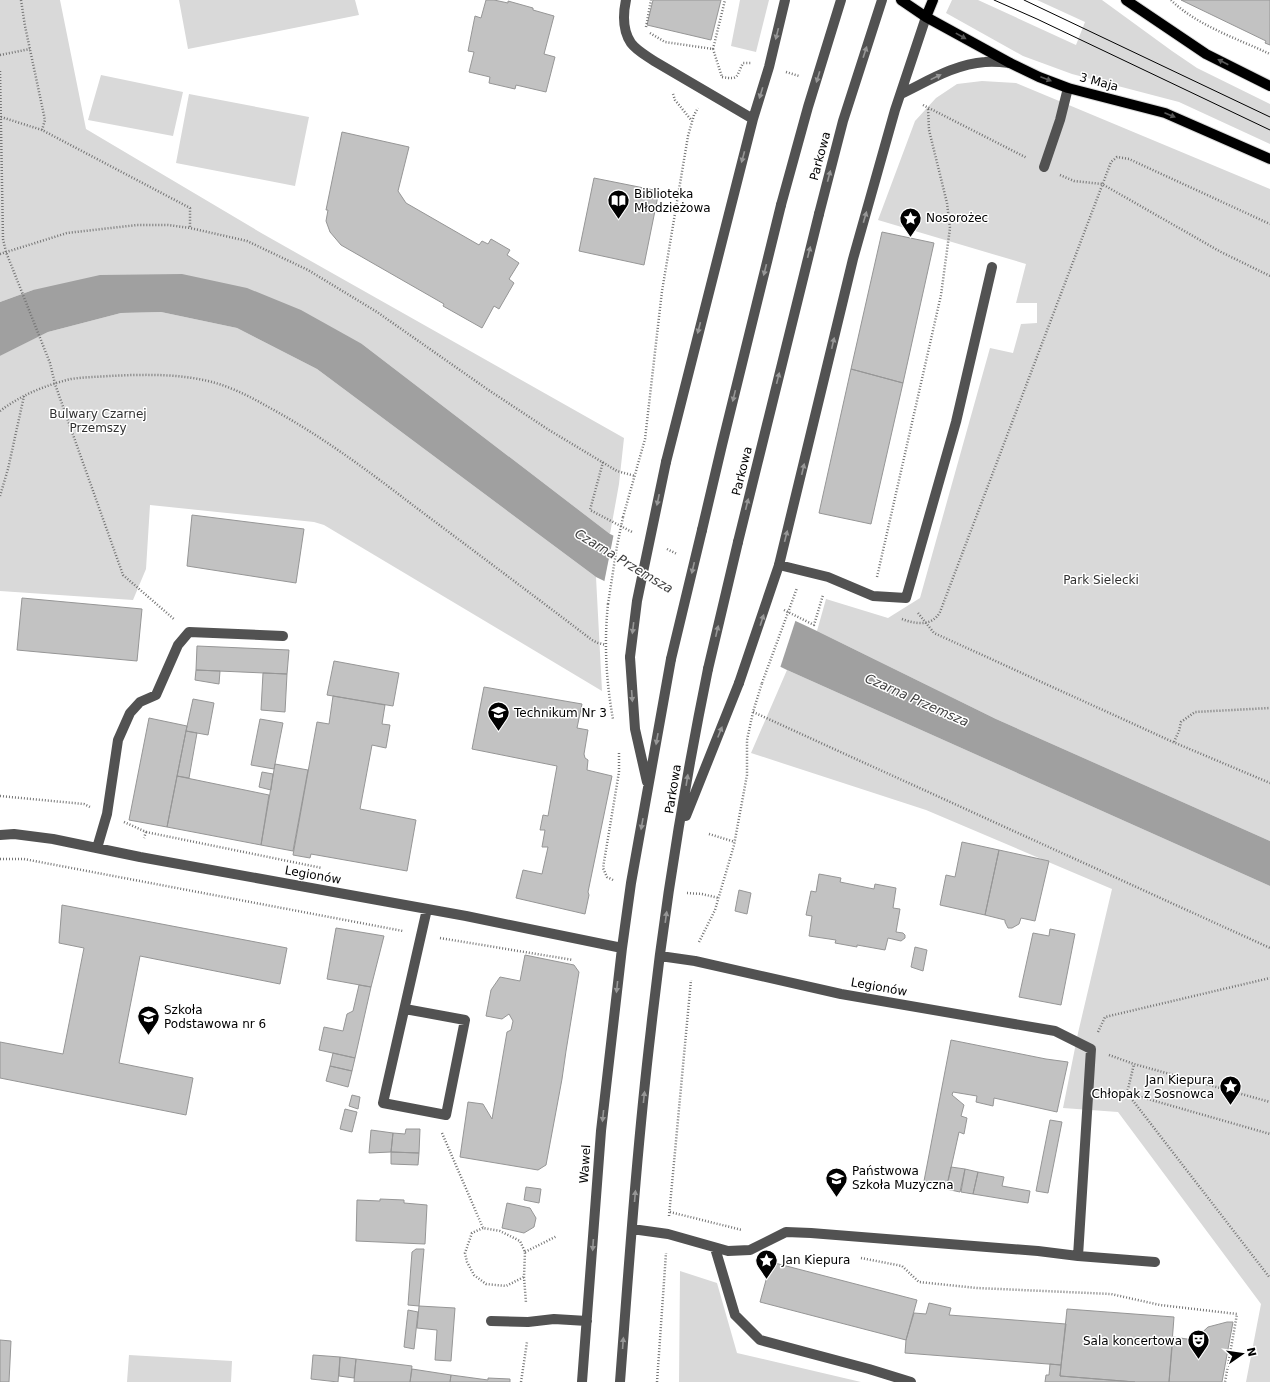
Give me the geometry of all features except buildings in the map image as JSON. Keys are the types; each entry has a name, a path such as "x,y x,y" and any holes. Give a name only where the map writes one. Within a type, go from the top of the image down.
{"main road":[{"name":"3 Maja","path":"901,0 926,17 1010,63 1039,76 1068,88 1164,113 1270,159"},
{"path":"926,17 933,0"},
{"path":"1126,0 1206,54 1270,86"}],"street":[{"path":"626,0 624,20 631,44 654,61 753,119"},
{"path":"648,786 635,729 630,657 637,601 666,462 753,119 769,67 785,0"},
{"name":"Parkowa","path":"622,948 631,883 671,659 725,430 781,205 808,107 841,0"},
{"name":"Parkowa","path":"660,956 695,736 708,669 843,120 882,0"},
{"path":"679,833 740,683 779,565 853,259 895,110 926,17"},
{"path":"901,94 949,70 969,64 987,62 1010,63"},
{"path":"1044,167 1060,120 1068,88"},
{"path":"779,565 828,577 873,596 906,598 956,422 992,267"},
{"path":"96,848 107,814 118,740 130,713 140,702 156,695 178,645 189,632 283,636"},
{"name":"Legionów","path":"0,835 14,834 45,838 140,857 427,909 622,948"},
{"path":"405,1009 465,1020 446,1115 383,1103 427,909"},
{"name":"Wawel","path":"582,1382 601,1131 622,948"},
{"path":"620,1382 632,1229 651,1029 660,956"},
{"name":"Legionów","path":"660,956 695,961 841,994 1055,1031 1091,1049"},
{"path":"1078,1256 1091,1049"},
{"path":"632,1229 668,1234 728,1251 750,1250 786,1232 1038,1251 1078,1256 1155,1262"},
{"path":"715,1248 735,1315 760,1340 869,1369 911,1382"},
{"path":"491,1321 528,1322 554,1319 587,1321"}],"path":[{"path":"21,0 45,120 42,130"},
{"path":"651,0 646,27 649,32 665,42 713,49"},
{"path":"722,77 713,49 725,0"},
{"path":"1171,0 1184,12 1200,21 1270,54"},
{"path":"0,55 30,49"},
{"path":"0,71 3,239 6,252 50,363 55,384 123,576 189,632"},
{"path":"614,721 610,703 606,645 608,604 616,546 645,439 662,291 688,136 694,115 702,104"},
{"path":"873,596 941,295 950,228 947,203 929,130 928,108"},
{"path":"1,118 42,130 190,208 190,228"},
{"path":"1270,224 1125,158 1117,157 1111,162 940,612 933,620 926,623 934,633 1174,742 1270,783"},
{"path":"1102,184 1221,252 1270,276"},
{"path":"0,254 67,233 105,228 138,226 168,225 190,228 247,242 308,270 377,312 486,389 549,430 617,471 635,476"},
{"path":"0,411 24,396 55,384 83,377 134,374 158,375 211,382 245,394 339,450 592,640 598,644 606,645"},
{"path":"0,496 8,469 24,396"},
{"path":"590,510 603,462"},
{"path":"814,625 828,577"},
{"path":"657,1382 668,1234 691,979 700,940 719,898 735,842 747,775 747,740 753,712 762,683 797,588"},
{"path":"1174,742 1181,722 1195,712 1270,708"},
{"path":"753,712 1270,948"},
{"path":"616,881 607,877 603,868 619,772 618,749"},
{"path":"0,796 84,804"},
{"path":"709,834 735,842"},
{"path":"0,860 24,859 421,935 578,960"},
{"path":"693,894 702,894 719,898"},
{"path":"1270,978 1105,1017 1091,1049 1134,1064 1270,1102"},
{"path":"1127,1092 1134,1064"},
{"path":"1127,1092 1270,1134"},
{"path":"1127,1092 1270,1278"},
{"path":"433,1112 482,1228"},
{"path":"670,1212 742,1230"},
{"path":"521,1382 527,1350 528,1322 524,1277 525,1252 520,1241 500,1231 482,1228 472,1233 465,1253 467,1262 474,1275 486,1284 506,1286 524,1277"},
{"path":"525,1252 557,1236"},
{"path":"856,1257 902,1266 919,1282 977,1288 1111,1294 1160,1305 1237,1314 1224,1382"}],"green space":[{"path":"0,0 60,0 86,129 263,234 624,438 619,484 610,534 362,344 33,290 0,302"},
{"path":"179,0 355,0 359,15 188,49"},
{"path":"740,0 769,0 756,52 731,46"},
{"path":"952,0 978,0 1076,45 1085,22 1037,0 1102,0 1197,68 1270,104 1270,144 1179,102 1072,74 1023,56 946,13"},
{"path":"101,75 183,92 173,136 88,120"},
{"name":"Park Sielecki","path":"982,81 1016,83 1270,189 1270,841 996,719 817,631 826,599 888,618 920,598 990,348 1013,353 1021,324 1037,323 1037,303 1016,303 1026,264 878,220 915,121 936,98 957,84"},
{"path":"189,94 309,117 295,186 176,163"},
{"name":"Bulwary Czarnej Przemszy","path":"161,312 237,328 317,369 596,577 602,691 324,525 314,522 150,505 146,569 133,600 0,591 0,356 48,332 121,313"},
{"path":"787,670 1270,886 1270,1382 1246,1382 1261,1304 1118,1112 1063,1108 1078,1033 1112,889 926,810 751,753"},
{"path":"680,1271 717,1283 737,1353 861,1382 679,1382"},
{"path":"129,1355 232,1361 231,1382 127,1382"}],"water":[{"name":"Czarna Przemsza","path":"182,274 247,288 301,310 362,344 610,534 817,631 996,719 1270,841 1270,886 787,670 596,577 317,369 237,328 161,312 121,313 48,332 0,356 0,302 33,290 100,275"}],"pier":[{"path":"614,533 796,619 780,668 604,583"}],"tram line":[{"path":"994,0 1270,130"},
{"path":"1024,0 1270,117"}],"place":[{"name":"Biblioteka Młodzieżowa","path":"619,220"},
{"name":"Nosorożec","path":"911,238"},
{"name":"Technikum Nr 3","path":"498,732"},
{"name":"Szkoła Podstawowa nr 6","path":"148,1036"},
{"name":"Jan Kiepura Chłopak z Sosnowca","path":"1230,1106"},
{"name":"Państwowa Szkoła Muzyczna","path":"837,1198"},
{"name":"Jan Kiepura","path":"766,1280"},
{"name":"Sala koncertowa","path":"1198,1360"}]}
